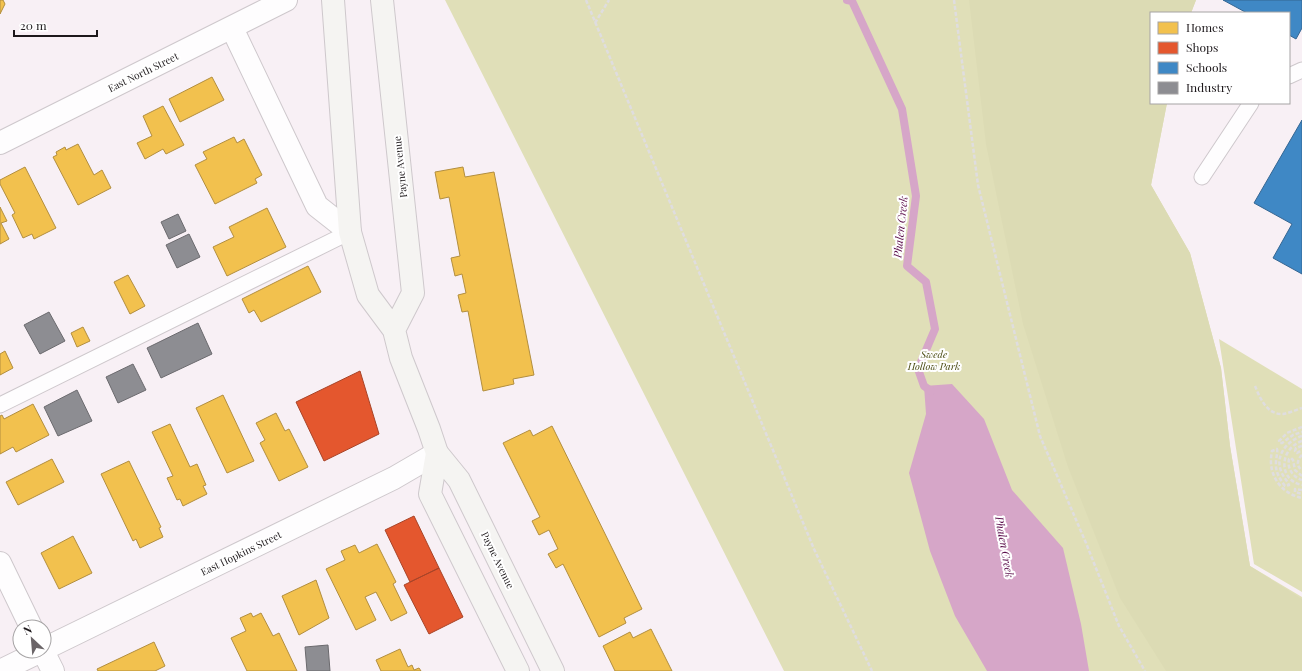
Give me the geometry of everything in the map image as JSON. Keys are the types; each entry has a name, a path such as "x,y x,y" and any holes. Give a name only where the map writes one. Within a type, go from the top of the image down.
{"street":[{"name":"East North Street","path":"0,143 286,0"},
{"name":"Payne Avenue","path":"333,0 350,232 368,296 394,330 401,358 437,453 459,480 553,671"},
{"name":"Payne Avenue","path":"382,0 413,293 394,330"},
{"path":"232,28 317,206 350,232"},
{"path":"437,453 430,494 518,671"},
{"name":"East Hopkins Street","path":"52,646 394,478 437,453"},
{"path":"0,563 27,619"},
{"name":"East Hopkins Street","path":"0,671 25,659"},
{"path":"47,659 53,671"}],"lane":[{"path":"1290,76 1302,70"},
{"path":"1202,177 1250,104"},
{"path":"0,405 350,232"}],"path":[{"path":"586,0 814,549 872,671"},
{"path":"595,23 609,0"},
{"path":"954,0 978,185 1040,436 1120,626 1145,671"},
{"path":"1255,386 1262,402 1272,412 1282,414 1302,408"},
{"path":"1302,427 1287,433 1279,441 1282,443 1293,435 1302,432"},
{"path":"1302,436 1291,441 1280,455 1279,461 1281,471 1289,485 1285,486 1277,474 1277,449 1272,451 1270,464 1274,477 1279,485 1291,494 1302,498"},
{"path":"1302,441 1292,446 1284,458 1284,464 1288,475 1295,483 1302,485"},
{"path":"1302,446 1296,448 1295,451 1297,453 1302,450"},
{"path":"1302,456 1299,458 1298,467 1302,470"},
{"path":"1302,476 1295,470 1293,460 1291,458 1289,459 1288,463 1291,472 1298,479 1302,480"},
{"path":"1302,490 1295,490 1295,492 1302,494"}],"green space":[{"name":"Swede Hollow Park","path":"445,0 1196,0 1191,12 1150,12 1150,104 1167,104 1151,185 1190,253 1221,368 1230,446 1250,566 1302,597 1302,671 784,671"},
{"path":"969,0 1196,0 1191,12 1150,12 1150,104 1167,104 1151,185 1190,253 1221,368 1230,446 1250,566 1302,599 1302,671 1166,671 1120,598 1068,467 1023,324 986,144"},
{"path":"1219,339 1302,389 1302,592 1254,564"}],"water":[{"path":"952,384 984,419 1012,490 1063,548 1081,624 1089,671 987,671 955,616 930,551 909,473 926,414 924,386"}],"building: Homes":[{"path":"0,0 3,0 5,4 0,14"},
{"path":"212,77 224,100 180,122 169,99"},
{"path":"163,106 184,145 166,154 163,149 145,159 137,143 152,136 143,116"},
{"path":"234,137 237,143 244,139 262,175 255,179 257,183 215,204 195,165 207,159 203,152"},
{"path":"78,144 94,175 102,170 111,188 78,205 53,157 57,155 56,152 65,147 66,150"},
{"path":"25,167 56,228 34,239 32,234 23,238 12,215 15,213 0,184 0,180"},
{"path":"463,167 465,177 494,172 534,375 513,379 514,384 483,391 468,311 462,312 458,295 466,293 462,274 455,276 451,258 460,256 449,197 440,199 435,172"},
{"path":"0,207 7,221 1,223 9,239 0,244"},
{"path":"267,208 286,247 227,276 213,247 234,237 229,227"},
{"path":"308,266 321,292 261,322 254,310 249,313 242,299"},
{"path":"128,275 145,306 130,314 114,282"},
{"path":"83,327 90,341 77,347 71,333"},
{"path":"5,351 13,368 0,375 0,354"},
{"path":"223,395 254,461 227,473 196,408"},
{"path":"33,404 49,435 16,452 13,447 0,454 0,416 2,415 4,419"},
{"path":"276,413 285,431 289,429 308,467 279,481 260,443 265,440 256,423"},
{"path":"170,424 190,467 197,464 206,485 203,486 207,494 183,506 180,499 177,500 167,478 173,476 152,432"},
{"path":"552,426 642,609 624,618 626,623 599,637 563,564 556,568 548,554 558,549 549,530 539,535 532,521 540,517 503,443 530,430 533,436"},
{"path":"52,459 64,482 18,505 6,482"},
{"path":"129,461 161,527 159,528 163,537 140,548 136,539 133,541 101,474"},
{"path":"73,536 92,573 59,589 41,553"},
{"path":"377,544 396,582 393,584 407,613 391,621 376,592 365,597 376,620 356,630 326,569 345,560 341,551 355,545 359,553"},
{"path":"316,580 329,618 299,635 282,596"},
{"path":"251,613 253,617 261,613 273,636 279,633 297,671 247,671 231,638 246,631 240,618"},
{"path":"651,629 672,671 615,671 603,646 630,632 633,638"},
{"path":"154,642 165,666 155,671 98,671 97,669"},
{"path":"400,649 408,667 412,665 414,670 419,668 421,671 381,671 376,660"}],"building: Shops":[{"path":"360,371 379,434 324,461 296,402"},
{"path":"414,516 439,568 410,582 385,530"},
{"path":"439,568 463,617 429,634 404,585"}],"building: Schools":[{"path":"1223,0 1302,0 1302,28 1296,39 1290,36 1290,12 1245,12"},
{"path":"1302,120 1302,274 1273,258 1292,224 1254,203"}],"building: Industry":[{"path":"178,214 186,231 169,239 161,222"},
{"path":"189,234 200,257 177,268 166,245"},
{"path":"49,312 65,341 40,354 24,325"},
{"path":"198,323 212,354 161,378 147,348"},
{"path":"133,364 146,390 118,403 106,377"},
{"path":"77,390 92,421 58,436 44,407"},
{"path":"328,645 330,671 307,671 305,647"}],"waterway":[{"name":"Phalen Creek","path":"847,0 852,1 902,109 916,196 907,266 926,282 935,329 918,369 924,386 931,391"}]}
